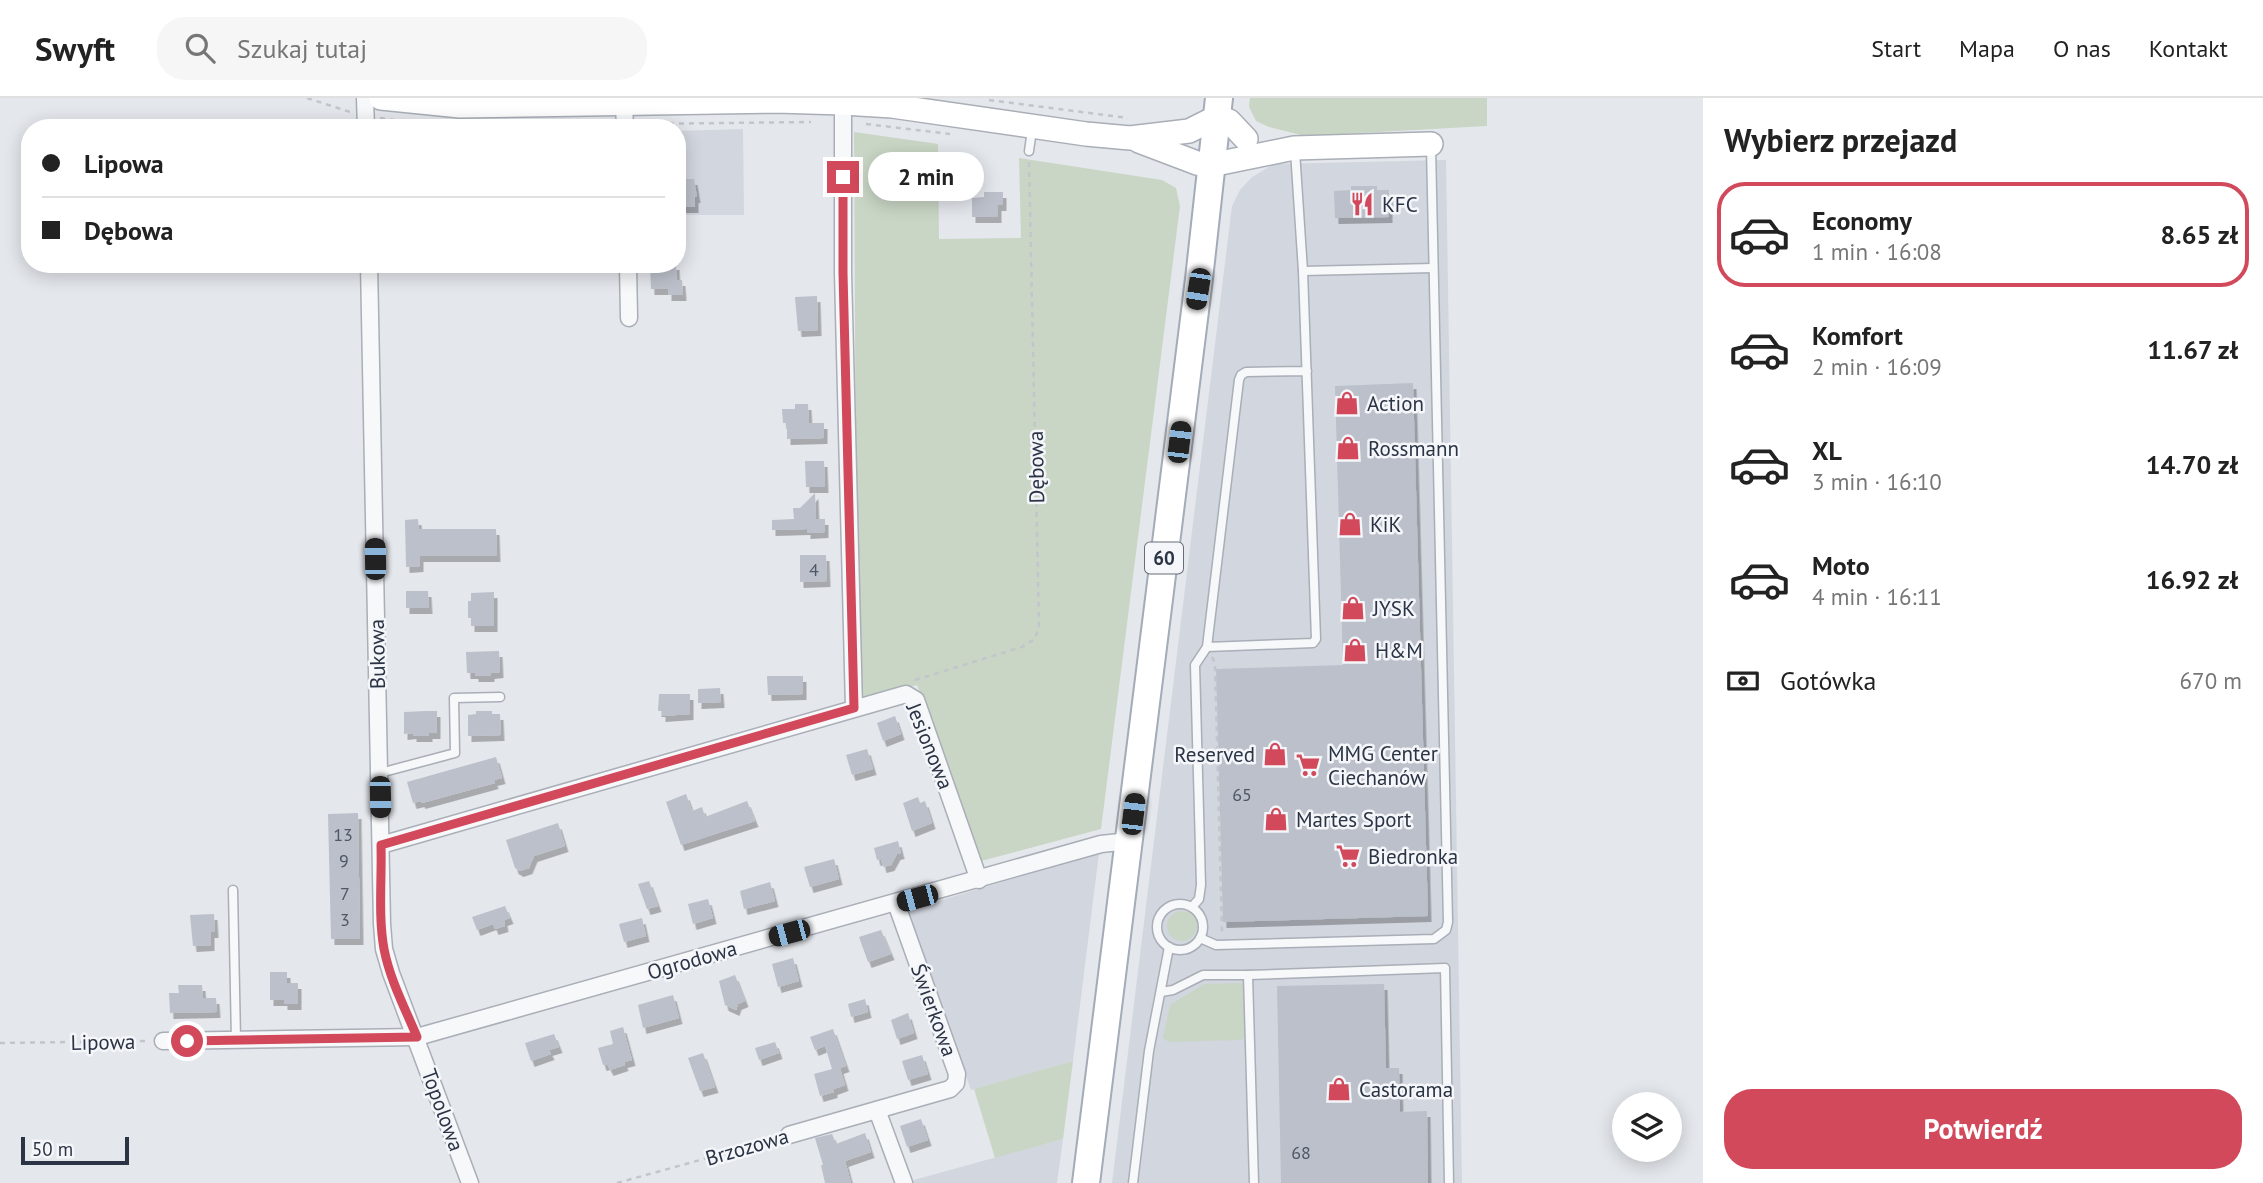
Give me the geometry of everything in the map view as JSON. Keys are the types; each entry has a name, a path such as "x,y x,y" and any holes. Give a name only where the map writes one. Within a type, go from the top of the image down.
{"main road":[{"path":"381,98 460,106 843,100 1032,127 1128,127 1178,133 1195,138 1212,156"},
{"path":"1178,133 1188,131 1218,108 1246,139"},
{"name":"60","path":"1086,1183 1218,108"},
{"path":"1128,127 1197,163 1246,139 1278,142 1294,148"},
{"path":"1212,156 1294,148 1431,144"}],"street":[{"path":"365,98 366,119"},
{"path":"843,100 843,273 854,708"},
{"path":"624,104 625,119"},
{"name":"Bukowa","path":"369,273 382,924 384,949 391,973 417,1037"},
{"path":"628,273 629,318"},
{"name":"Jesionowa","path":"381,845 906,694 916,700 979,880"},
{"name":"Ogrodowa","path":"417,1037 1101,844 1129,841"},
{"name":"Świerkowa","path":"877,1110 950,1089 956,1083 957,1074 896,903"},
{"name":"Lipowa","path":"163,1041 417,1037"},
{"name":"Topolowa","path":"417,1037 470,1183"},
{"path":"877,1110 904,1183"},
{"name":"Brzozowa","path":"789,1135 877,1110"}],"lane":[{"path":"1029,151 1032,127"},
{"path":"1200,938 1216,944 1434,939 1446,930 1448,922 1431,144"},
{"path":"1207,647 1313,643 1316,639 1304,271 1298,168 1294,148"},
{"path":"1304,271 1433,268"},
{"path":"1192,907 1199,898 1201,885 1195,665 1207,647 1239,380 1241,375 1247,372 1307,371"},
{"path":"380,773 455,753 454,698 500,697"},
{"path":"233,890 236,1040"},
{"path":"1175,905 1192,907 1200,916 1203,927 1200,938 1186,949 1169,947 1158,933 1160,915 1175,905"},
{"path":"1133,1183 1146,1073 1169,947"},
{"path":"1161,992 1173,990 1203,975 1445,968 1449,1183"},
{"path":"1248,975 1254,1183"}],"path":[{"path":"989,100 1128,127"},
{"name":"Dębowa","path":"906,694 915,679 1022,647 1035,639 1039,626 1029,151"},
{"path":"1207,647 1215,663 1223,944"},
{"name":"Lipowa","path":"0,1043 163,1041"},
{"name":"Brzozowa","path":"617,1183 789,1135"}],"shaded area":[{"path":"743,129 744,215 686,215 686,131"},
{"path":"1446,160 1462,1183 1112,1183 1232,206 1240,190 1251,178 1273,164"},
{"path":"1099,853 1073,1061 971,1090 905,911"},
{"path":"1063,1139 1057,1183 910,1181"}],"green space":[{"path":"1250,98 1487,98 1487,126 1305,136 1256,121 1249,107"},
{"path":"854,132 938,144 939,239 1021,238 1019,158 1162,180 1176,188 1180,206 1101,829 981,861 917,685 857,702"},
{"path":"1182,911 1188,912 1196,920 1196,932 1188,940 1182,941 1176,940 1168,932 1167,926 1168,920 1176,912"},
{"path":"1241,983 1245,987 1246,1036 1241,1040 1169,1042 1163,1038 1170,1005 1204,984"},
{"path":"1073,1061 1063,1139 995,1158 974,1089"}],"building":[{"path":"686,179 694,179 697,197 695,207 686,207"},
{"name":"KFC","path":"1351,186 1377,186 1377,190 1389,190 1389,217 1335,218 1334,191 1351,190"},
{"path":"984,192 1003,192 1003,205 998,205 998,217 972,217 972,198 984,197"},
{"path":"650,273 677,273 677,280 682,280 683,295 668,295 668,289 651,289"},
{"path":"817,296 818,330 798,331 795,297"},
{"path":"1413,383 1428,916 1223,922 1216,669 1343,665 1335,386"},
{"path":"795,404 808,404 809,423 824,423 824,438 787,439 787,423 783,423 782,409 795,409"},
{"path":"805,461 824,461 825,487 806,487"},
{"path":"815,493 816,519 825,519 825,532 807,533 807,529 772,530 772,520 794,519 793,508 800,508"},
{"path":"418,519 419,529 496,529 497,556 420,556 420,566 406,567 405,520"},
{"path":"800,555 826,555 827,581 800,582"},
{"path":"406,591 428,591 429,608 406,608"},
{"path":"494,592 494,626 471,626 468,601 471,601 471,593"},
{"path":"499,651 500,672 491,673 491,676 467,673 466,652"},
{"path":"767,676 803,676 803,694 768,695"},
{"path":"720,688 721,702 698,703 698,689"},
{"path":"659,694 690,694 690,714 662,716 662,711 658,711"},
{"path":"437,711 437,733 429,733 429,736 404,734 404,712"},
{"path":"476,711 500,714 501,735 468,736 468,715 476,714"},
{"path":"895,716 901,734 883,741 877,723"},
{"path":"867,749 873,769 852,775 846,755"},
{"path":"496,757 502,778 494,780 495,783 422,803 413,803 407,782"},
{"path":"686,794 692,811 702,807 705,817 747,801 755,821 681,845 666,802"},
{"path":"918,797 920,803 925,801 932,823 912,831 903,803"},
{"path":"358,813 360,939 331,939 328,814"},
{"path":"558,823 565,846 534,856 529,868 520,871 515,868 506,840"},
{"path":"898,841 901,853 897,854 891,865 883,867 881,859 877,860 874,848"},
{"path":"834,859 839,879 810,887 804,867"},
{"path":"649,881 658,906 647,909 638,884"},
{"path":"770,882 775,901 744,909 740,891"},
{"path":"708,899 713,918 693,924 688,904"},
{"path":"505,906 510,918 504,920 505,926 495,929 493,924 477,930 472,917"},
{"path":"214,914 215,932 211,932 211,945 193,946 190,915"},
{"path":"642,918 646,936 624,942 619,924"},
{"path":"881,930 891,954 868,962 859,937"},
{"path":"793,958 799,981 778,987 772,964"},
{"path":"270,972 287,972 287,983 298,983 298,1004 270,1000"},
{"path":"735,975 745,1001 738,1004 736,1010 725,1005 719,981"},
{"name":"Castorama","path":"1384,984 1386,1068 1399,1068 1400,1112 1427,1111 1428,1183 1281,1183 1277,986"},
{"path":"178,985 202,985 203,998 216,998 217,1012 170,1013 169,993 179,993"},
{"path":"673,995 679,1018 643,1028 638,1005"},
{"path":"865,999 868,1012 851,1017 848,1004"},
{"path":"908,1013 914,1033 897,1039 891,1020"},
{"path":"623,1027 632,1060 610,1070 607,1064 603,1065 598,1048 613,1044 610,1031"},
{"path":"833,1029 846,1066 840,1068 845,1085 820,1096 814,1074 832,1069 825,1046 815,1050 810,1037"},
{"path":"554,1034 559,1047 549,1050 551,1054 531,1061 525,1043"},
{"path":"775,1042 779,1053 759,1060 755,1048"},
{"path":"703,1053 715,1087 700,1091 688,1058"},
{"path":"922,1055 928,1074 908,1080 902,1061"},
{"path":"921,1119 928,1140 907,1147 900,1126"},
{"path":"865,1133 871,1152 845,1161 851,1183 825,1183 815,1138 832,1134 836,1144"}],"place":[{"name":"KFC","path":"1362,204"},
{"name":"Action","path":"1347,403"},
{"name":"Rossmann","path":"1348,448"},
{"name":"KiK","path":"1350,524"},
{"name":"JYSK","path":"1353,608"},
{"name":"H&M","path":"1355,650"},
{"name":"Reserved","path":"1275,754"},
{"name":"MMG Center Ciechanów","path":"1308,765"},
{"name":"Martes Sport","path":"1276,819"},
{"name":"Biedronka","path":"1348,856"},
{"name":"Castorama","path":"1339,1089"}],"route":[{"path":"187,1041 417,1037 384,949 381,845 854,708 843,177"}]}
